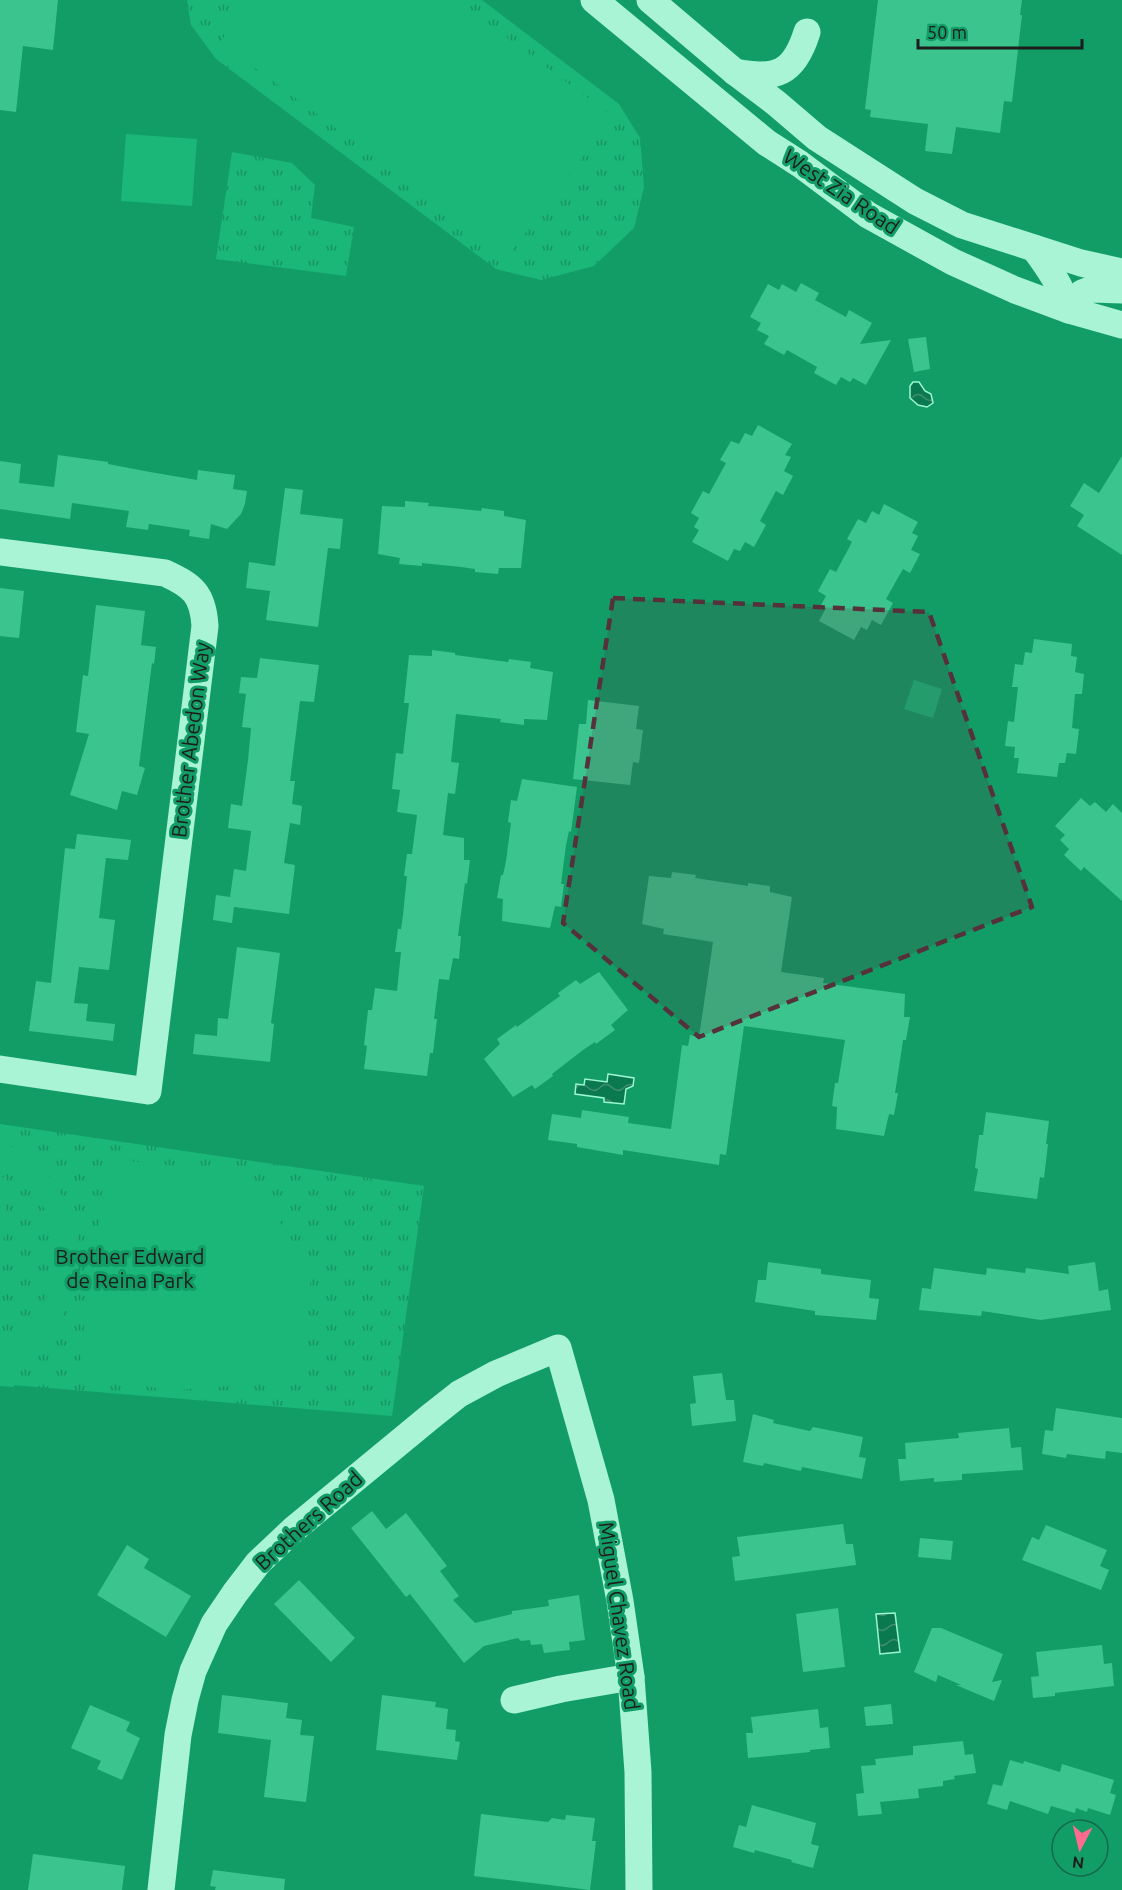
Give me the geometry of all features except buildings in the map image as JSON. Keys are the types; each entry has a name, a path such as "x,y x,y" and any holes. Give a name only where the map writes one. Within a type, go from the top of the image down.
{"street":[{"name":"West Zia Road","path":"594,0 767,142 868,215 953,262 1014,290 1068,310 1122,325"},
{"name":"West Zia Road","path":"650,0 818,138 915,201 962,225 1081,263 1122,272"},
{"path":"735,72 757,76 768,75 786,68 801,51 807,32"},
{"path":"1034,248 1064,295 1068,310"},
{"path":"1068,310 1082,293 1092,289 1122,291"},
{"name":"Brother Abedon Way","path":"0,552 165,573 184,582 195,592 204,608 204,638 148,1091 0,1070"},
{"name":"Miguel Chavez Road","path":"558,1348 601,1500 620,1601 631,1677 638,1772 639,1890"},
{"name":"Brothers Road","path":"160,1890 178,1736 185,1700 193,1671 214,1624 241,1585 258,1563 293,1530 459,1394 496,1374 558,1348"},
{"path":"514,1700 631,1677"}],"highlighted area":[{"path":"613,598 929,612 1032,907 699,1037 563,923"}],"green space":[{"path":"187,0 482,0 619,104 640,138 644,187 634,228 594,266 541,280 496,269 216,59 191,25"},
{"path":"251,0 457,0 613,117 508,256 220,42"},
{"path":"126,134 197,139 192,206 121,201"},
{"path":"232,152 292,163 315,185 311,218 354,227 346,276 216,259"},
{"path":"914,680 942,689 933,718 904,709"},
{"name":"Brother Edward de Reina Park","path":"0,1124 424,1186 392,1416 0,1384"},
{"path":"0,1140 32,1161 56,1187 71,1216 78,1247 76,1279 65,1310 46,1339 17,1364 14,1387 0,1386 0,1348 24,1331 41,1309 51,1284 55,1256 51,1228 41,1203 24,1181 0,1164"},
{"path":"108,1159 247,1173 309,1266 311,1276 298,1381 178,1390 97,1381 88,1373 80,1356"},
{"path":"3,1177 7,1177 0,1309 0,1237"}],"water":[{"path":"913,382 919,382 925,391 931,394 933,403 927,407 918,405 910,398 910,386"},
{"path":"608,1074 634,1078 633,1086 626,1089 624,1104 604,1102 604,1098 575,1094 576,1084 584,1085 585,1079 607,1082"},
{"path":"895,1613 900,1652 880,1654 876,1614"}]}
